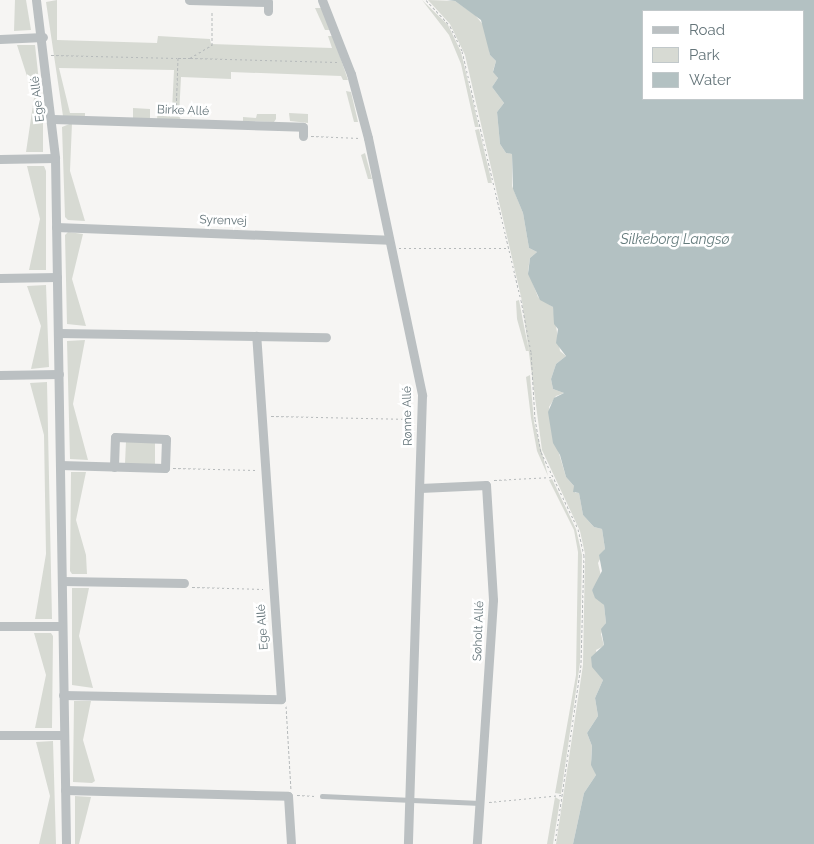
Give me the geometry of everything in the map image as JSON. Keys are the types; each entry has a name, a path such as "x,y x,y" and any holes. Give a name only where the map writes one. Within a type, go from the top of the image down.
{"street":[{"name":"Ege Allé","path":"36,0 43,37 53,119 55,158 66,844"},
{"path":"189,0 268,2 268,11"},
{"name":"Rønne Allé","path":"322,0 347,63 368,138 418,370 422,419 408,844"},
{"path":"0,38 43,37"},
{"name":"Birke Allé","path":"53,119 303,127 303,136"},
{"path":"0,159 55,158"},
{"name":"Syrenvej","path":"56,227 390,244"},
{"path":"0,278 57,277"},
{"path":"58,332 326,337"},
{"name":"Ege Allé","path":"256,336 260,416 281,699"},
{"path":"0,375 59,374"},
{"path":"60,465 114,467 165,468 166,439 115,438 114,467"},
{"path":"420,488 486,485"},
{"name":"Søholt Allé","path":"477,844 493,600 486,485"},
{"path":"62,581 184,583"},
{"path":"0,626 62,626"},
{"path":"64,695 281,699"},
{"path":"0,735 64,735"},
{"path":"65,790 288,796 291,844"}],"lane":[{"path":"322,796 480,802"}],"path":[{"path":"426,0 450,26 462,51 530,352 535,419 541,452 578,529 584,555 581,665 555,844"},
{"path":"190,58 212,45 212,1"},
{"path":"45,56 347,63"},
{"path":"176,123 178,58"},
{"path":"303,136 368,138"},
{"path":"390,244 508,248"},
{"path":"260,416 422,419"},
{"path":"165,468 264,470"},
{"path":"486,485 489,480 553,477"},
{"path":"184,583 187,587 273,589"},
{"path":"281,699 286,706 292,786 288,796 322,796"},
{"path":"480,802 562,794"}],"green space":[{"path":"15,0 26,0 31,30 14,31"},
{"path":"57,0 57,40 157,43 158,36 210,39 211,44 332,48 328,36 333,36 348,80 343,80 341,76 231,72 231,79 181,77 179,116 181,120 157,119 158,109 172,110 174,70 59,68 70,113 85,113 85,116 63,116 46,2"},
{"path":"422,0 448,25 461,52 479,127 475,127 461,64 449,35"},
{"path":"428,0 455,1 475,15 485,27 490,55 496,61 493,71 498,78 492,87 504,103 497,112 500,144 506,153 512,154 512,186 523,213 529,248 537,252 530,258 528,271 538,297 553,307 560,351 566,356 556,364 551,379 553,389 564,393 556,396 549,407 552,430 566,477 574,486 575,493 579,493 583,515 594,527 602,529 605,549 598,563 601,576 592,590 604,605 606,623 601,634 604,646 596,650 603,680 595,698 598,716 587,733 592,746 591,760 596,775 584,793 573,844 556,844 583,665 585,554 580,531 542,450 522,301 465,55 450,24"},
{"path":"315,8 322,8 332,30 325,30"},
{"path":"17,45 35,45 43,119 43,152 26,152 34,98"},
{"path":"346,91 351,92 358,122 354,122"},
{"path":"133,108 150,109 150,119 133,118"},
{"path":"289,113 308,114 308,123 290,121"},
{"path":"257,114 276,114 276,119 274,122 243,121 243,117 256,118"},
{"path":"72,123 70,171 85,221 68,220 65,217 62,127"},
{"path":"479,129 492,183 488,183 475,130"},
{"path":"365,153 372,179 368,179 361,155"},
{"path":"27,166 44,166 46,171 46,270 29,270 40,219"},
{"path":"68,232 83,234 72,279 86,326 67,324 65,235"},
{"path":"46,285 49,367 31,369 41,326 27,286"},
{"path":"519,300 529,351 526,351 517,319 516,301"},
{"path":"85,340 73,404 88,460 70,459 67,341"},
{"path":"530,375 534,422 548,476 537,451 531,418 526,377"},
{"path":"47,382 52,619 35,619 46,554 44,435 30,383"},
{"path":"126,441 155,442 155,465 125,464"},
{"path":"71,472 86,472 76,520 86,555 87,574 72,574 70,571"},
{"path":"552,479 576,529 582,555 580,663 561,794 555,793 576,675 578,552 574,530 549,480"},
{"path":"72,588 89,588 79,636 93,688 72,685"},
{"path":"34,633 51,633 53,636 52,728 35,728 46,675"},
{"path":"74,701 91,701 83,740 95,781 92,783 73,782"},
{"path":"53,741 56,844 39,844 50,796 36,742"},
{"path":"75,796 91,797 79,844 75,844"},
{"path":"555,797 560,800 553,844 547,844"}],"water":[{"name":"Silkeborg Langsø","path":"447,0 814,0 814,844 573,844 584,793 596,775 591,765 592,746 587,733 598,716 595,698 603,680 592,667 591,657 604,645 601,629 606,623 604,605 595,598 592,590 602,571 599,555 605,549 602,529 594,527 583,515 579,493 573,492 574,486 566,477 560,455 553,443 548,412 554,398 564,393 553,389 551,379 556,364 566,356 556,343 558,329 554,324 553,307 540,300 528,274 530,258 537,252 529,248 523,213 513,189 512,154 506,153 500,144 497,112 504,103 492,87 498,78 493,72 496,61 490,55 481,20 455,1"}]}
